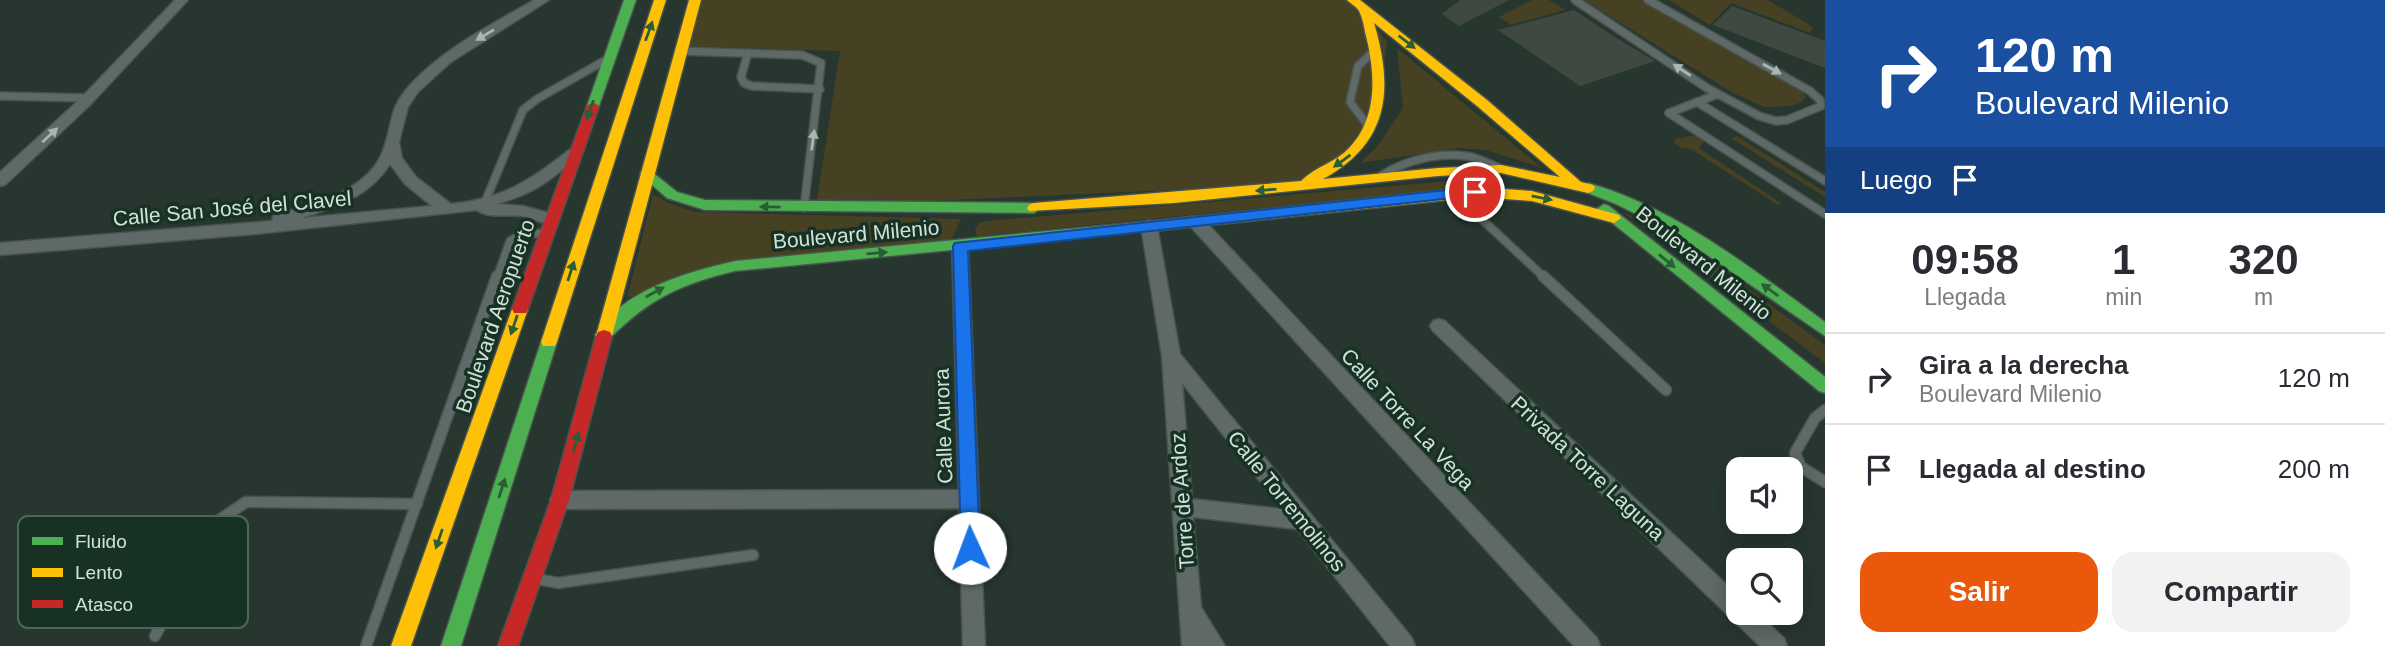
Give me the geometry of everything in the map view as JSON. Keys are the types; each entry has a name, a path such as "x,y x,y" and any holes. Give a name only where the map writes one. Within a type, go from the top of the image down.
{"main road":[{"name":"Boulevard Aeropuerto","path":"401,646 630,0"},
{"path":"451,646 660,0"},
{"path":"508,646 560,500 695,0"},
{"path":"1298,187 1355,152 1369,127 1375,107 1376,50 1373,29 1359,4"},
{"path":"1359,4 1482,103 1615,218"},
{"name":"Boulevard Milenio","path":"647,173 672,195 687,201 727,206 1034,208 1298,187 1478,169 1505,170 1577,185 1624,200 1678,226 1825,330"},
{"name":"Boulevard Milenio","path":"603,335 613,322 641,299 670,284 710,271 964,233 1149,226 1460,193 1496,192 1532,196 1615,218 1825,386"},
{"path":"964,233 1034,208"}],"street":[{"path":"0,181 89,98 143,38 182,0"},
{"path":"255,229 355,190 371,180 391,149 400,109 418,85 469,45 543,0"},
{"path":"391,149 401,171 448,210"},
{"name":"Calle San José del Clavel","path":"478,207 530,187 574,153"},
{"name":"Calle San José del Clavel","path":"0,249 255,229 478,207 523,211 548,226"},
{"name":"Calle Torre La Vega","path":"1195,221 1589,646"},
{"name":"Torre de Ardoz","path":"1149,226 1171,356 1193,646"},
{"name":"Calle Aurora","path":"964,233 968,499 974,646"},
{"name":"Privada Torre Laguna","path":"1439,326 1726,599"},
{"name":"Calle Torremolinos","path":"1171,356 1404,646"},
{"path":"560,500 968,499"},
{"path":"1183,507 1302,520"},
{"path":"1191,611 1214,646"},
{"name":"Privada Torre Laguna","path":"1754,625 1776,646"}],"lane":[{"path":"1575,0 1718,94 1762,118 1778,122 1818,108 1822,103 1818,97 1793,81 1648,0"},
{"path":"1369,127 1350,102 1358,66 1376,50"},
{"path":"681,51 802,55 816,59 823,67 803,208"},
{"path":"748,53 741,77 744,83 752,86 820,89"},
{"path":"478,207 523,110 537,99 609,59"},
{"path":"1718,94 1669,113 1825,214"},
{"path":"0,96 89,98"},
{"path":"1697,102 1825,181"},
{"path":"1460,193 1475,213 1665,390"},
{"path":"366,646 510,241 522,234 548,226"},
{"path":"1825,410 1815,418 1795,453 1801,467 1825,482"},
{"path":"224,516 246,502 417,504"},
{"path":"532,578 558,583 753,555"},
{"path":"155,636 159,628"}],"shaded area":[{"path":"698,0 1353,0 1364,9 1387,42 1377,116 1355,153 1307,184 816,206 840,51 685,46"},
{"path":"1532,0 1549,0 1565,10 1511,25 1499,17"},
{"path":"1584,0 1645,0 1796,87 1806,96 1802,102 1791,106 1764,107 1733,93"},
{"path":"1669,0 1768,0 1813,27 1810,33 1731,3 1710,25"},
{"path":"1397,48 1542,168 1486,150 1459,148 1360,163 1378,146 1403,108"},
{"path":"1696,135 1704,141 1699,148 1781,203 1778,205 1691,149 1681,148 1674,143 1675,139"},
{"path":"1737,136 1825,192 1825,197 1731,138"},
{"path":"1474,179 1498,181 1482,186 977,236 975,229 979,223 986,221"},
{"path":"653,194 668,203 695,212 961,219 951,240 718,265 627,298"},
{"path":"1623,212 1679,238 1825,345 1825,363"}],"building":[{"path":"1460,0 1509,0 1459,26 1442,14"},
{"path":"1732,6 1825,41 1825,68 1713,25"},
{"path":"1574,10 1655,61 1580,86 1498,30"}],"traffic: fast":[{"path":"593,106 630,0"},
{"path":"647,173 672,195 705,205 1034,208"},
{"path":"1588,188 1621,200 1683,231 1740,268 1825,330"},
{"path":"1604,209 1825,386"},
{"path":"603,335 634,306 663,288 695,276 735,266 1153,226"},
{"path":"451,646 549,342"}],"traffic: slow":[{"path":"549,342 660,0"},
{"path":"604,336 695,0"},
{"path":"1353,0 1482,103 1574,182"},
{"path":"1308,181 1334,167 1352,153 1367,134 1374,117 1378,99 1377,62 1364,9"},
{"path":"1034,208 1174,198 1438,172 1501,169 1588,188"},
{"path":"1153,226 1475,192 1532,196 1614,218"},
{"path":"401,646 520,309"}],"traffic: jam":[{"path":"520,309 593,106"},
{"path":"508,646 560,500 604,336"}],"route":[{"path":"970,548 960,246 1475,192"}]}
